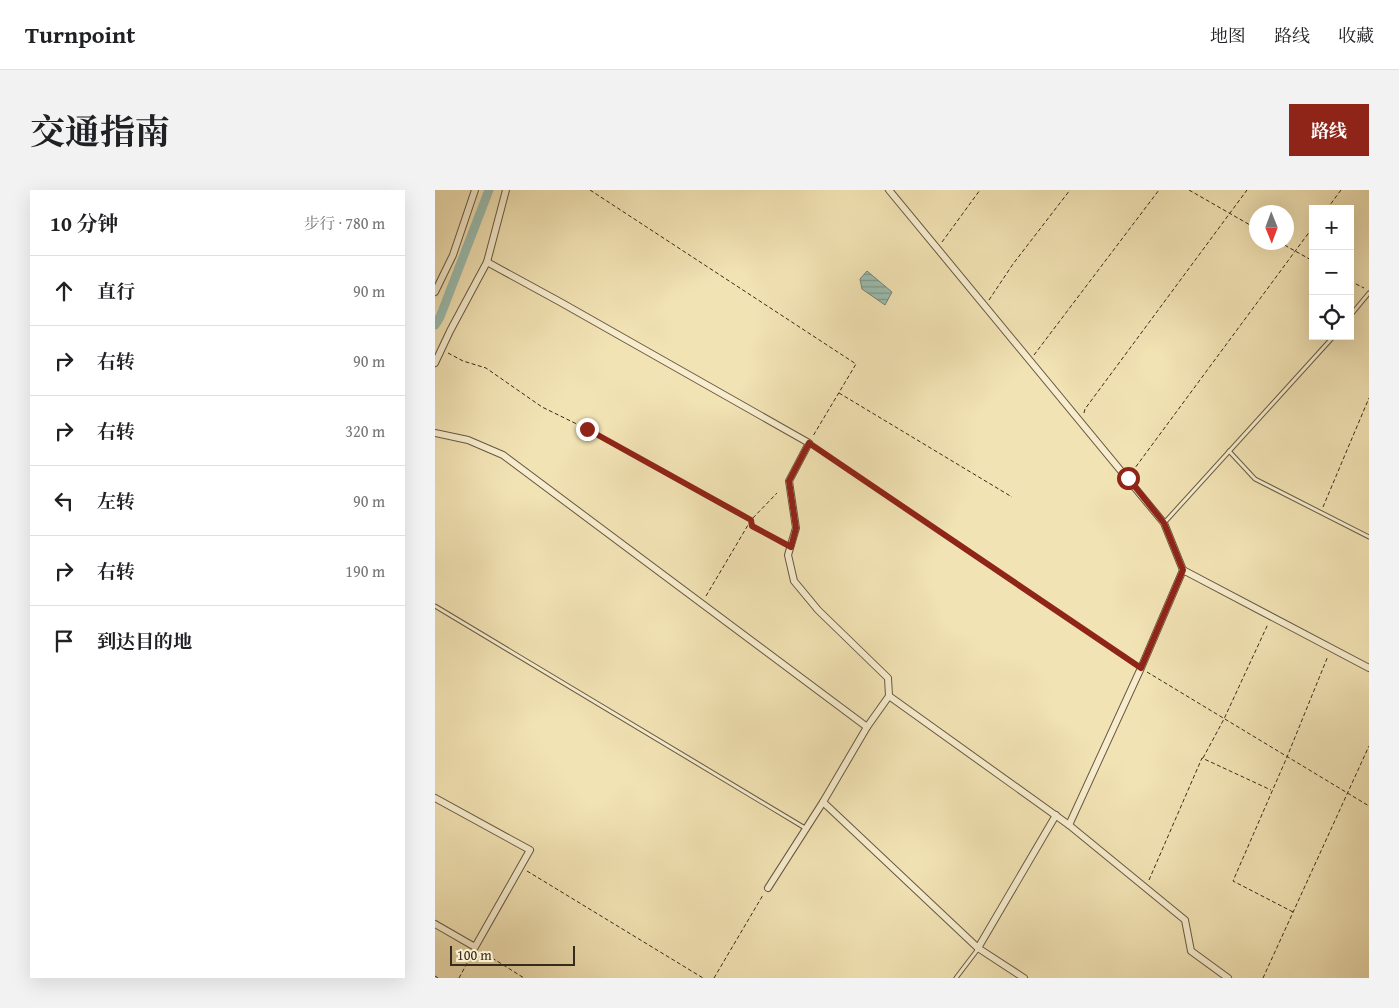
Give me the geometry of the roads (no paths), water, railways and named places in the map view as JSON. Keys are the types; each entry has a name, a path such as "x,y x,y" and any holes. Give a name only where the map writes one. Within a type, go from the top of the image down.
{"street":[{"path":"435,292 453,255 475,190"},
{"path":"435,363 487,262 506,190"},
{"path":"889,190 1164,523 1183,570 1369,668"},
{"path":"487,262 809,443 789,481 796,528 788,555 795,581 818,610 888,678 889,696 867,727 823,802 768,888"},
{"path":"435,433 468,440 503,455 867,727"},
{"path":"1069,824 1141,668 1183,570"},
{"path":"889,696 1069,824 1185,920 1191,951 1227,978"},
{"path":"435,798 530,850 475,947 435,924"},
{"path":"823,802 978,948 1024,978"},
{"path":"978,948 1056,815"}],"lane":[{"path":"1354,311 1369,292"},
{"path":"1164,523 1330,340"},
{"path":"1229,451 1255,479 1369,537"},
{"path":"435,606 806,828"},
{"path":"956,978 978,948"}],"waterway":[{"path":"435,325 440,317 489,190"}]}
